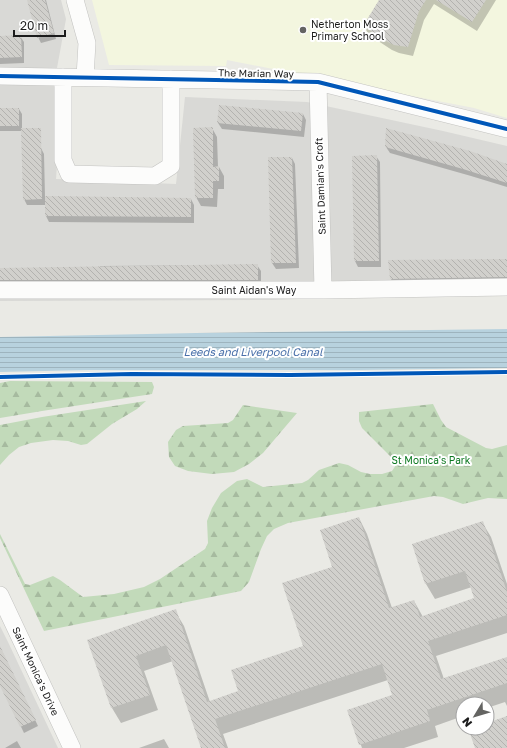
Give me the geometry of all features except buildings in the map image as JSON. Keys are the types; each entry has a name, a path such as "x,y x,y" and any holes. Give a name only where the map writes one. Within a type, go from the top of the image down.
{"street":[{"path":"75,0 87,43 85,77"},
{"name":"The Marian Way","path":"0,76 318,82 507,128"},
{"path":"63,77 63,160 69,174 155,176 171,166 171,79"},
{"name":"Saint Damian's Croft","path":"318,82 323,290"},
{"name":"Saint Aidan's Way","path":"0,290 323,290 507,287"},
{"name":"Saint Monica's Drive","path":"0,595 72,748"}],"shaded area":[{"path":"0,0 61,0 66,19 57,68 61,108 56,179 176,184 185,97 307,102 507,146 507,291 273,300 0,301"},
{"name":"Netherton Moss Primary School","path":"92,0 507,0 507,118 474,108 227,60 226,66 109,65"},
{"path":"0,626 8,642 58,748 0,748"}],"green space":[{"path":"10,381 152,382 154,387 152,394 0,418 0,383"},
{"path":"146,401 137,409 112,424 87,444 81,445 68,441 53,440 31,443 19,447 0,465 0,425"},
{"name":"St Monica's Park","path":"433,404 446,427 486,448 492,449 507,445 507,499 488,498 463,504 443,497 434,496 288,523 274,529 267,536 249,582 241,591 44,631 0,538 0,534 25,584 30,585 53,576 83,597 114,594 144,587 160,579 205,549 208,543 207,521 212,508 221,493 237,481 247,479 263,487 302,483 308,480 319,470 339,463 370,474 382,474 392,471 396,465 394,460 362,428 359,421 359,412"},
{"path":"243,405 297,413 263,453 249,464 234,472 212,474 188,471 175,466 169,457 168,442 176,430 183,426 228,423 233,420"}],"water":[{"name":"Leeds and Liverpool Canal","path":"507,329 507,368 358,370 90,370 0,372 0,337"}],"cycle path":[{"path":"0,76 318,82 507,129"},
{"path":"0,377 132,374 290,375 507,372"}],"place":[{"name":"Netherton Moss Primary School","path":"303,30"}]}
